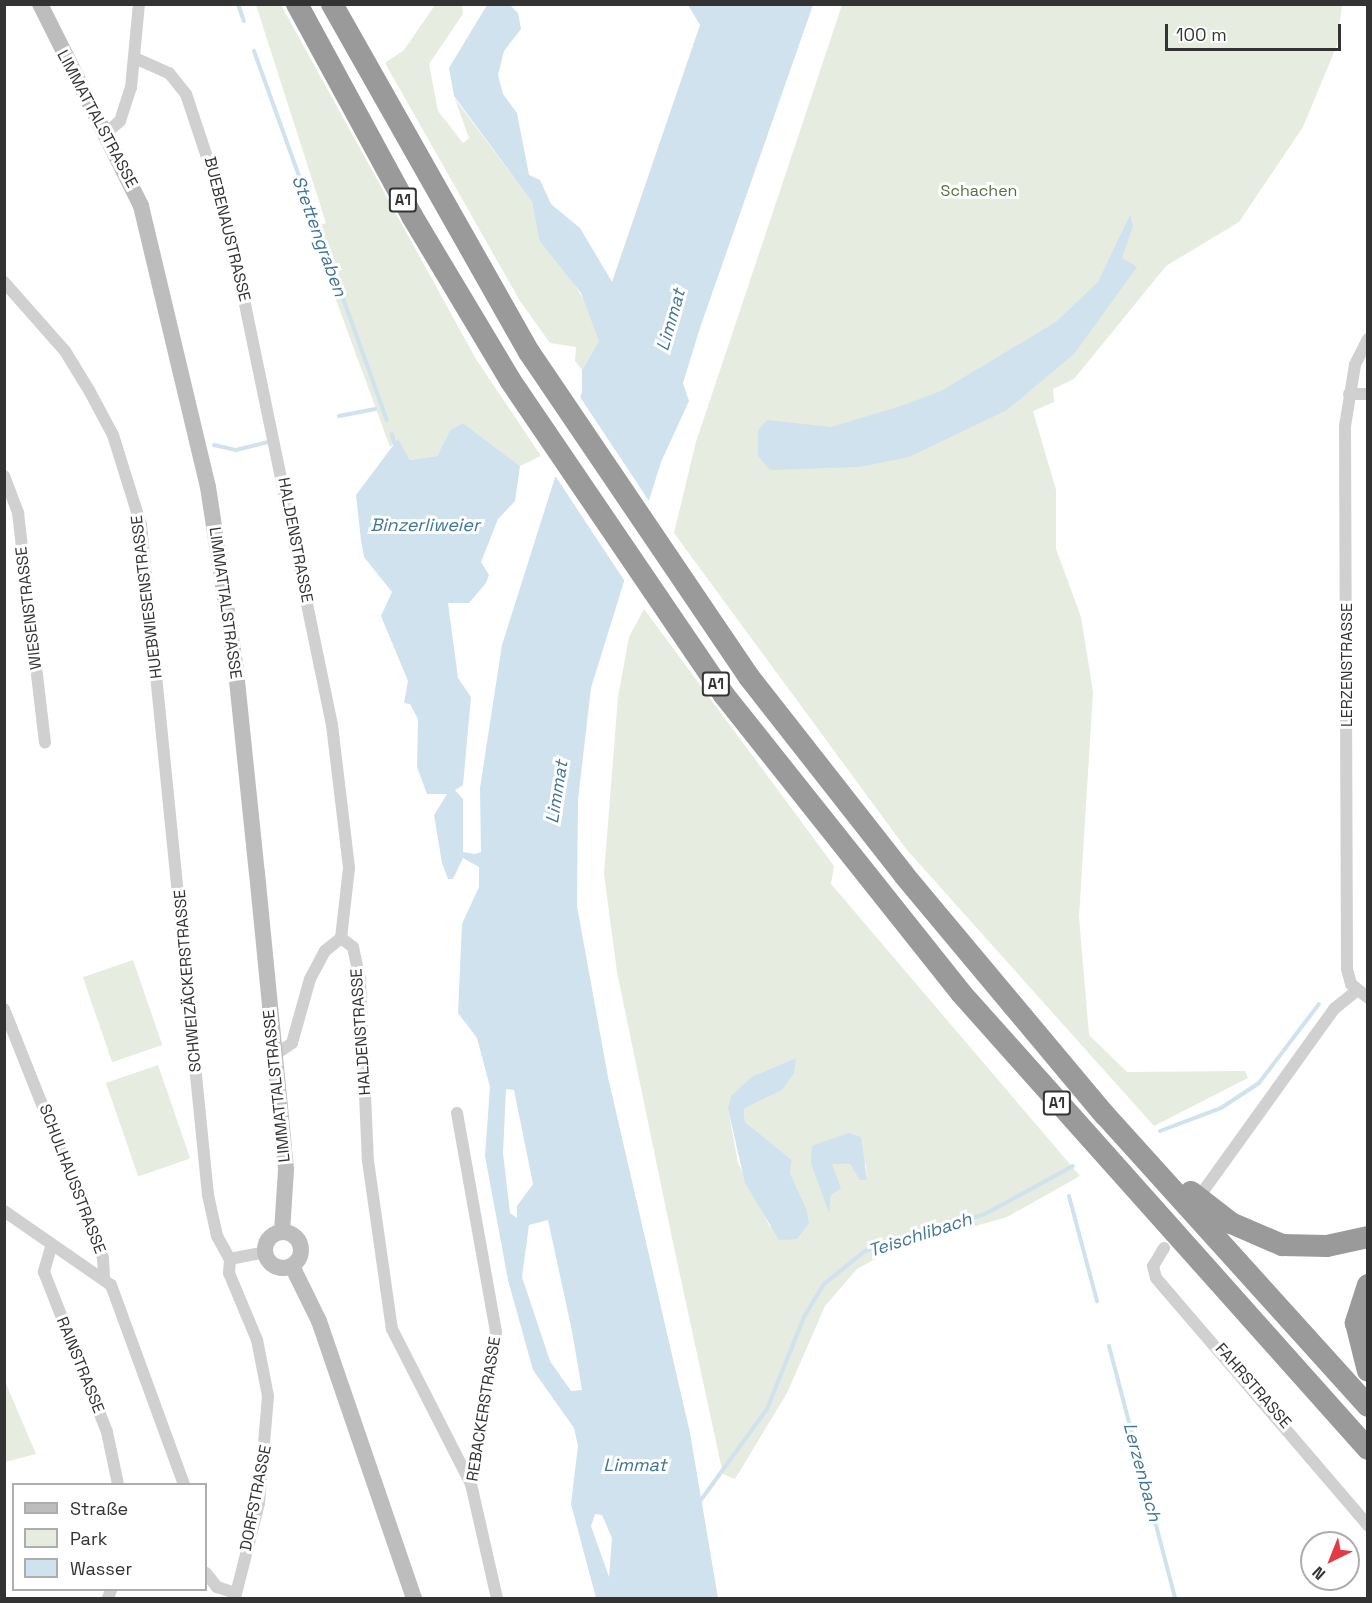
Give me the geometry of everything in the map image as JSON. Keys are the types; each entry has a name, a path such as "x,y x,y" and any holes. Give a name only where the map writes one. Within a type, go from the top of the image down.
{"highway":[{"name":"A1","path":"297,4 412,216 517,391 671,622 807,804 961,993 1368,1449"},
{"name":"A1","path":"332,4 529,352 682,584 825,777 1046,1043 1368,1406"},
{"path":"1046,1043 1095,1084 1187,1188 1231,1223 1263,1239 1300,1247 1368,1237"},
{"path":"1368,1285 1356,1323 1368,1371"}],"main road":[{"name":"LIMMATTALSTRASSE","path":"40,4 146,221 208,487 236,671 286,1170 282,1232"},
{"path":"292,1266 274,1267 265,1252 267,1241 282,1232 300,1246 292,1266 319,1321 414,1599"}],"street":[{"path":"105,134 123,115 136,59 139,4"},
{"name":"BUEBENAUSTRASSE","path":"136,59 178,83 200,129 226,217 274,428"},
{"name":"HUEBWIESENSTRASSE","path":"4,282 65,351 113,435 141,525 159,698"},
{"name":"LERZENSTRASSE","path":"1356,991 1347,969 1349,394 1368,339"},
{"path":"1349,394 1368,394"},
{"name":"HALDENSTRASSE","path":"274,428 332,726 349,868 341,938 354,947 360,981 368,1161 392,1329 471,1484"},
{"name":"WIESENSTRASSE","path":"4,476 18,513 45,742"},
{"name":"SCHWEIZÄCKERSTRASSE","path":"159,698 208,1195 214,1229 230,1259"},
{"path":"273,1056 292,1043 310,979 325,951 341,938"},
{"path":"1204,1190 1334,1008 1356,991 1368,998"},
{"name":"SCHULHAUSSTRASSE","path":"4,1009 103,1258 104,1278 118,1295 183,1483"},
{"name":"REBACKERSTRASSE","path":"457,1113 496,1332 471,1484 497,1599"},
{"path":"4,1211 51,1247 104,1278"},
{"name":"RAINSTRASSE","path":"51,1247 44,1272 106,1432 118,1483"},
{"name":"FAHRSTRASSE","path":"1164,1248 1153,1266 1156,1278 1368,1525"},
{"path":"230,1259 265,1252"},
{"name":"DORFSTRASSE","path":"230,1259 229,1273 257,1340 268,1396 267,1450 235,1596"},
{"path":"207,1574 217,1587 235,1596"}],"green space":[{"path":"256,5 281,5 476,359 541,456 520,466 463,423 450,430 437,456 410,460 398,440 390,447 310,229 326,223"},
{"path":"435,5 462,5 463,14 429,64 438,111 463,143 469,138 455,99 532,202 539,240 559,259 590,310 599,341 582,370 575,361 576,347 550,343 520,301 385,63 404,50"},
{"name":"Schachen","path":"842,5 1342,5 1337,45 1303,127 1239,222 1166,266 1074,379 1053,389 1054,402 1033,411 1056,490 1056,549 1081,617 1093,692 1079,917 1089,1035 1127,1072 1245,1071 1248,1078 1154,1126 907,850 674,533 696,442"},
{"path":"644,609 834,866 831,884 1080,1176 1007,1217 892,1250 857,1269 825,1306 787,1393 735,1479 723,1474 617,972 604,874 618,697 629,637","holes":["796,1058 771,1096 744,1109 745,1122 792,1160 790,1173 806,1208 770,1227 738,1163 728,1109 753,1076","848,1133 866,1166 867,1180 850,1164 832,1163 830,1206 817,1145"]},
{"path":"133,960 162,1045 112,1062 83,977"},
{"path":"158,1065 190,1159 138,1177 106,1083"},
{"path":"4,1379 36,1454 5,1462 4,1462"}],"water":[{"name":"Limmat","path":"487,5 510,5 518,13 521,29 504,51 498,75 503,94 517,113 529,175 540,180 551,204 580,228 612,282 700,25 688,5 813,5 700,328 683,383 689,401 661,462 591,688 578,800 577,906 608,1077 690,1433 718,1598 596,1598 571,1504 578,1446 574,1428 533,1370 508,1280 485,1156 490,1087 477,1038 458,1013 462,924 479,887 479,867 463,858 453,879 448,879 442,863 434,815 447,794 427,794 417,767 418,719 410,704 404,703 408,681 381,616 392,592 364,557 361,540 356,495 398,439 410,460 437,456 450,430 463,423 520,466 515,501 498,519 481,562 489,575 486,583 469,603 448,603 458,678 471,697 463,785 455,790 463,799 463,852 475,854 481,852 480,788 502,645 582,392 582,370 599,341 581,293 539,240 532,202 454,96 449,68","holes":["506,1089 514,1090 533,1184 517,1206 517,1218 510,1213 503,1153","548,1220 582,1390 571,1391 550,1361 522,1277 529,1225","595,1514 602,1515 612,1538 609,1577 591,1526"]},
{"path":"1130,215 1133,226 1122,258 1137,267 1074,354 1007,410 909,457 859,467 770,470 758,456 758,430 767,420 831,427 901,406 941,391 1056,322 1098,282"},
{"path":"796,1058 794,1073 782,1090 744,1109 745,1122 792,1160 790,1173 806,1208 809,1223 797,1239 779,1240 745,1183 728,1109 731,1096 753,1076"},
{"path":"848,1133 861,1137 867,1180 860,1180 850,1164 832,1164 841,1188 831,1195 829,1213 811,1163 812,1146"}],"pier":[{"path":"578,394 651,504 626,583 552,471"}],"waterway":[{"name":"Stettengraben","path":"238,4 244,21"},
{"name":"Stettengraben","path":"254,51 387,420"},
{"path":"339,416 375,409"},
{"name":"Stettengraben","path":"392,434 394,443"},
{"path":"214,445 236,450 267,442"},
{"name":"Teischlibach","path":"1160,1131 1221,1108 1259,1083 1319,1004"},
{"name":"Teischlibach","path":"698,1504 767,1409 804,1317 824,1284 865,1251 985,1214 1073,1166"},
{"name":"Lerzenbach","path":"1069,1196 1097,1301"},
{"name":"Lerzenbach","path":"1109,1346 1175,1598"}],"water label":[{"name":"Binzerliweier","path":"425,525"}]}
